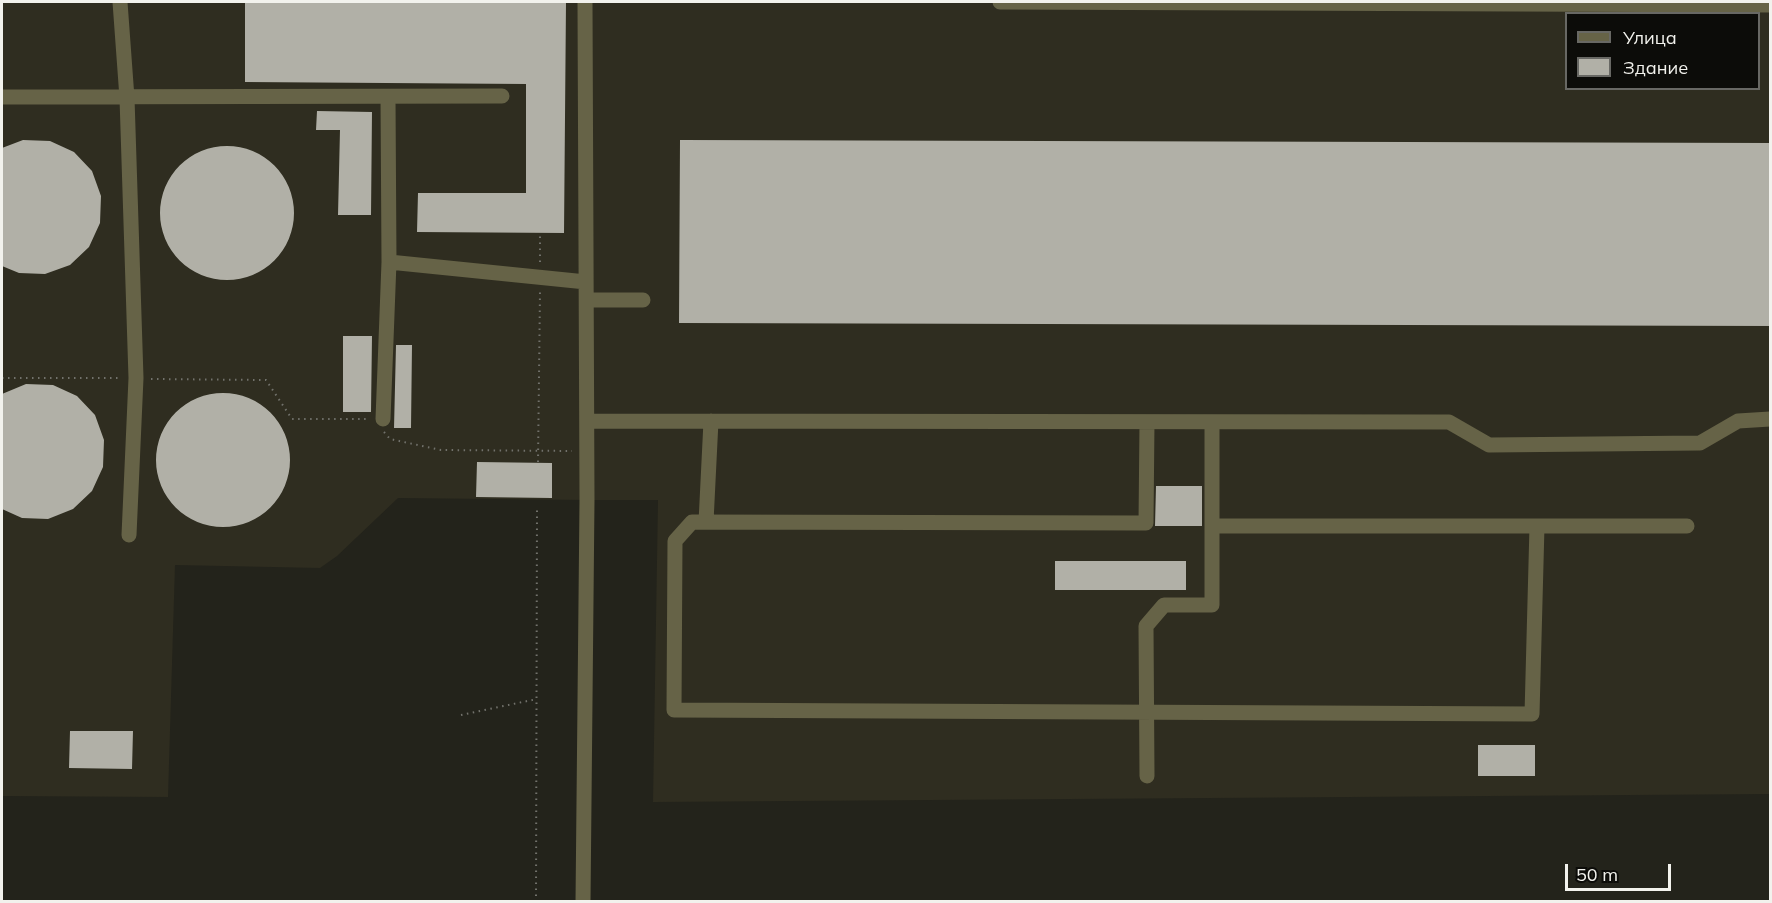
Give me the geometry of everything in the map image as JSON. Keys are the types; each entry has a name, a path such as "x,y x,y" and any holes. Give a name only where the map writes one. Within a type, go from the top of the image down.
{"street":[{"path":"120,2 127,98 136,378 129,535"},
{"path":"583,902 587,500 585,2"},
{"path":"1000,2 1770,5"},
{"path":"2,97 502,96"},
{"path":"383,419 389,262 388,97"},
{"path":"389,262 586,282"},
{"path":"586,300 643,300"},
{"path":"587,421 1449,422 1489,445 1700,443 1738,421 1770,419"},
{"path":"706,522 711,421"},
{"path":"1147,422 1146,523 692,522 675,541 674,710 1532,714 1537,526"},
{"path":"1147,776 1146,626 1164,605 1212,605 1212,422"},
{"path":"1212,526 1687,526"}],"path":[{"path":"538,462 540,233"},
{"path":"2,378 266,380 292,418 383,419 382,431 390,439 441,450 587,451"},
{"path":"536,902 537,508"},
{"path":"461,715 537,699"}],"shaded area":[{"path":"2,2 1770,2 1770,794 653,802 658,500 398,498 337,556 320,568 175,565 168,797 2,796"}],"building":[{"path":"245,2 566,2 564,233 417,232 418,193 526,193 526,84 245,82"},
{"path":"317,111 372,112 371,215 338,215 340,130 316,130"},
{"path":"23,140 50,141 74,152 92,171 101,196 100,223 89,247 70,265 45,274 19,273 2,266 2,148"},
{"path":"680,140 1770,143 1770,326 679,323"},
{"path":"227,146 253,151 274,166 289,187 294,213 289,239 274,260 253,275 227,280 201,275 180,260 165,239 160,213 165,187 180,166 201,151"},
{"path":"343,336 372,336 371,412 343,412"},
{"path":"396,345 412,345 411,428 394,428"},
{"path":"26,384 53,385 77,396 95,415 104,440 103,467 92,491 73,509 48,519 22,518 2,509 2,394"},
{"path":"223,393 249,398 270,413 285,434 290,460 285,486 270,507 249,522 223,527 197,522 176,507 161,486 156,460 161,434 176,413 197,398"},
{"path":"477,462 552,463 552,498 476,497"},
{"path":"1156,486 1202,486 1202,526 1155,526"},
{"path":"1055,561 1186,561 1186,590 1055,590"},
{"path":"70,731 133,731 132,769 69,768"},
{"path":"1478,745 1535,745 1535,776 1478,776"}]}
